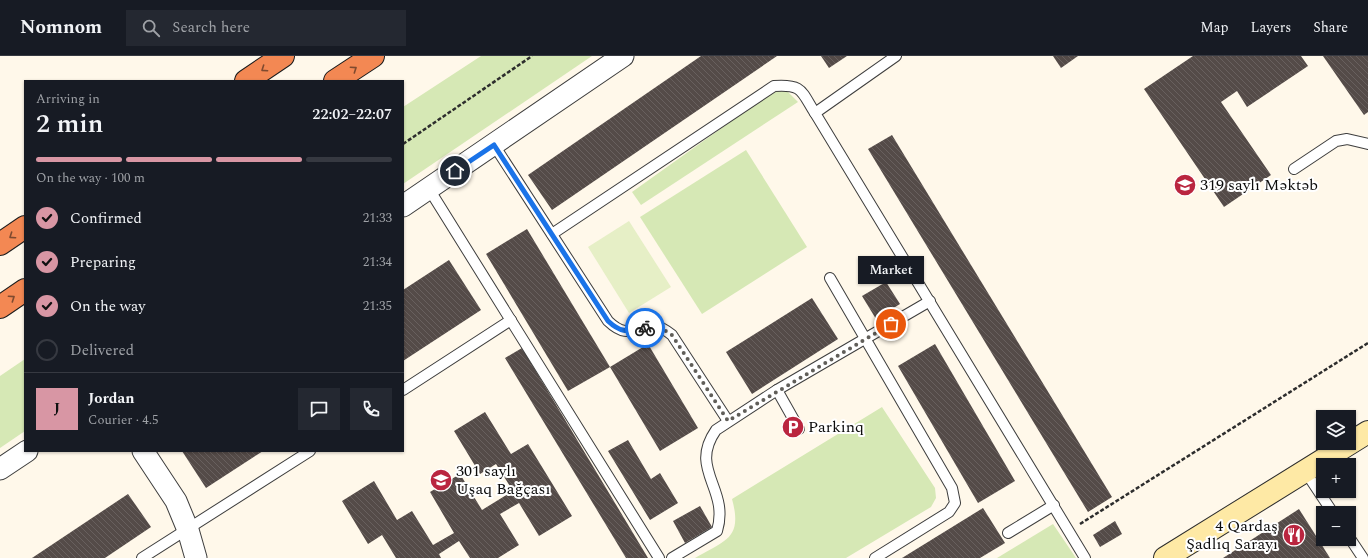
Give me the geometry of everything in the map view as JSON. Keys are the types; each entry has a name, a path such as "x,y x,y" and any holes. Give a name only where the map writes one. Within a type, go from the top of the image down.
{"highway":[{"path":"247,80 283,56"},
{"path":"337,80 373,56"},
{"path":"0,244 24,228"},
{"path":"0,307 24,291"}],"main road":[{"path":"1165,558 1368,432"}],"street":[{"path":"404,205 623,56"},
{"path":"0,469 26,452"},
{"path":"143,452 176,501 188,530 196,558"}],"lane":[{"path":"815,113 896,56"},
{"path":"552,234 774,86 791,85 800,90 1070,530 1085,558"},
{"path":"1294,169 1336,141 1348,139 1368,144"},
{"path":"494,145 608,321 617,329 627,331 654,326 663,329 672,335 728,421"},
{"path":"429,189 659,558"},
{"path":"830,278 952,488 955,503 949,512 875,558"},
{"path":"672,558 717,530 721,518 720,504 706,464 705,456 710,439 716,430 777,390 930,301"},
{"path":"404,389 511,320"},
{"path":"777,390 799,429"},
{"path":"142,558 308,452"},
{"path":"1305,471 1328,506"},
{"path":"1008,532 1054,505"},
{"path":"1355,546 1363,558"}],"path":[{"path":"404,143 532,56"},
{"path":"1070,530 1368,343"}],"green space":[{"path":"481,56 592,56 404,183 404,106"},
{"path":"786,90 798,102 641,205 632,192 768,95 777,91"},
{"path":"746,150 807,247 702,314 640,217"},
{"path":"629,221 671,287 629,313 588,247"},
{"path":"24,360 24,432 0,448 0,376"},
{"path":"882,407 935,488 936,498 931,507 846,558 695,558 729,537 735,523 735,512 732,499"},
{"path":"1053,524 1076,558 997,558"}],"building":[{"path":"701,56 777,56 552,210 528,175"},
{"path":"821,56 847,56 829,68"},
{"path":"1053,56 1078,56 1061,68"},
{"path":"1193,56 1301,56 1308,66 1247,107 1237,91 1221,102 1271,175 1224,207 1144,89"},
{"path":"1323,56 1368,56 1368,112 1364,115"},
{"path":"892,135 1112,497 1088,512 868,149"},
{"path":"527,229 610,367 568,391 486,254"},
{"path":"449,260 481,310 404,360 404,289"},
{"path":"886,282 900,304 876,319 862,296"},
{"path":"812,298 838,339 752,394 726,352"},
{"path":"648,344 698,428 660,451 610,367"},
{"path":"935,344 1015,481 978,503 898,366"},
{"path":"522,348 648,558 626,558 505,358"},
{"path":"485,412 511,454 528,444 572,516 539,536 519,503 500,514 519,545 498,558 470,558 459,541 439,554 441,558 396,558 382,535 368,544 342,501 374,481 397,520 412,511 433,545 454,533 430,492 460,474 482,510 513,491 496,464 480,474 454,431"},
{"path":"628,440 651,479 660,473 678,503 650,520 608,451"},
{"path":"183,452 261,452 206,488"},
{"path":"128,494 151,527 105,558 32,558"},
{"path":"700,506 712,527 685,543 673,521"},
{"path":"983,508 1005,543 980,558 902,558"},
{"path":"1299,509 1316,536 1316,546 1322,546 1330,558 1223,558"},
{"path":"1115,521 1122,534 1100,547 1093,535"}],"way so far":[{"path":"645,328 654,326 663,329 672,335 728,421 777,390 891,324"}],"place":[{"name":"319 saylı Məktəb","path":"1185,185"},
{"name":"Market","path":"891,324"},
{"name":"Parkinq","path":"793,427"},
{"name":"301 saylı Uşaq Bağçası","path":"441,480"},
{"name":"4 Qardaş Şadlıq Sarayı","path":"1294,535"}],"route":[{"path":"455,171 494,145 608,321 617,329 627,331 645,328"}]}
